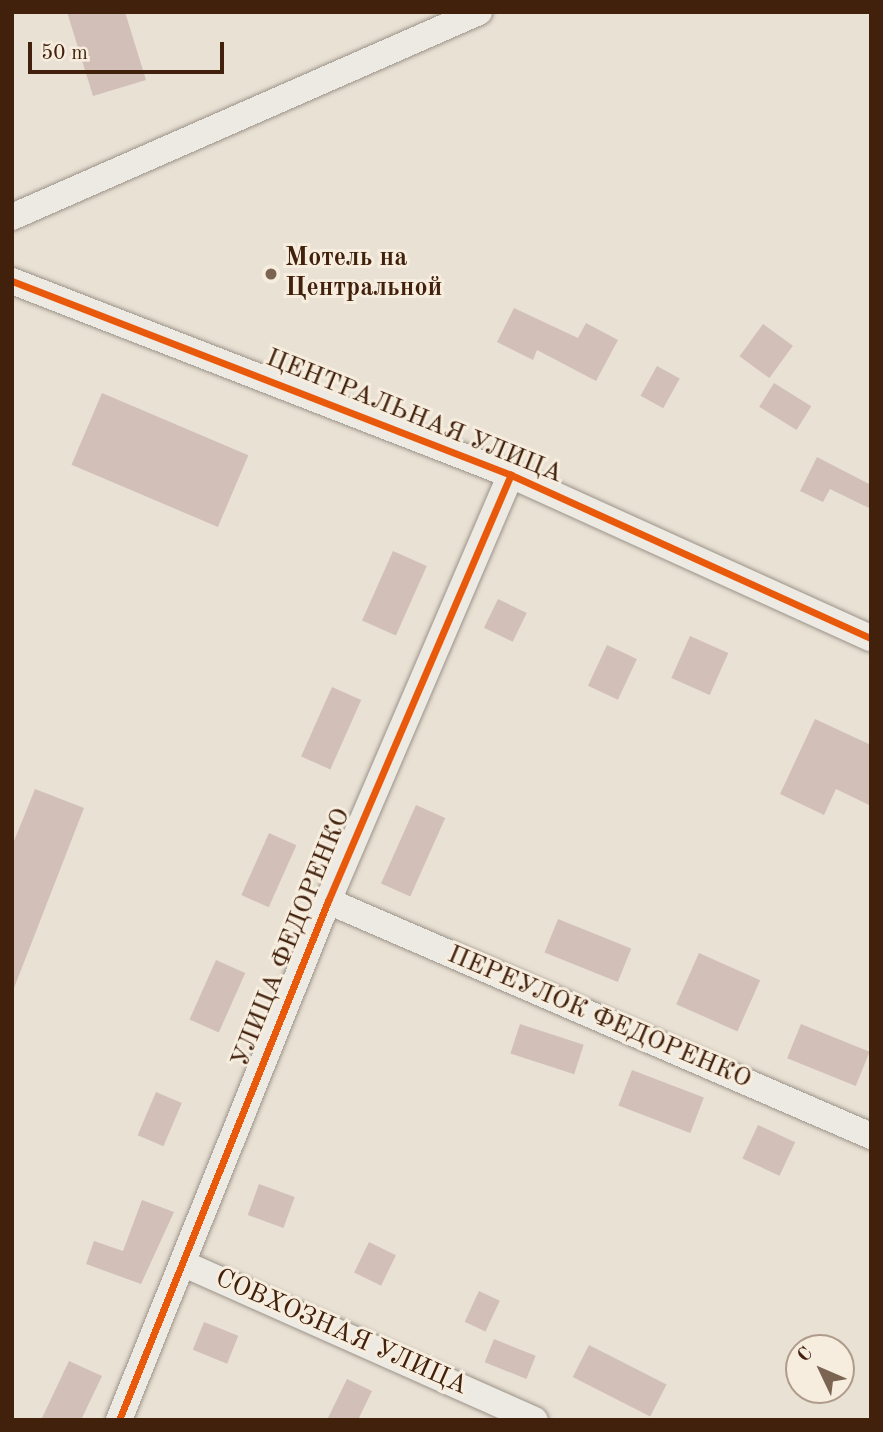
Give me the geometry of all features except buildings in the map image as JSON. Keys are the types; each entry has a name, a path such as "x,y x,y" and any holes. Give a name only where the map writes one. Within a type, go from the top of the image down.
{"street":[{"path":"12,217 479,12"},
{"name":"ЦЕНТРАЛЬНАЯ УЛИЦА","path":"12,281 511,475 871,638"},
{"name":"УЛИЦА ФЕДОРЕНКО","path":"119,1420 328,901 511,475"},
{"name":"ПЕРЕУЛОК ФЕДОРЕНКО","path":"328,901 871,1136"},
{"name":"СОВХОЗНАЯ УЛИЦА","path":"184,1264 535,1420"}],"cycle path":[{"path":"12,281 511,475 871,638"},
{"path":"119,1420 328,901 511,475"}],"place":[{"name":"Мотель на Центральной","path":"271,274"}]}
